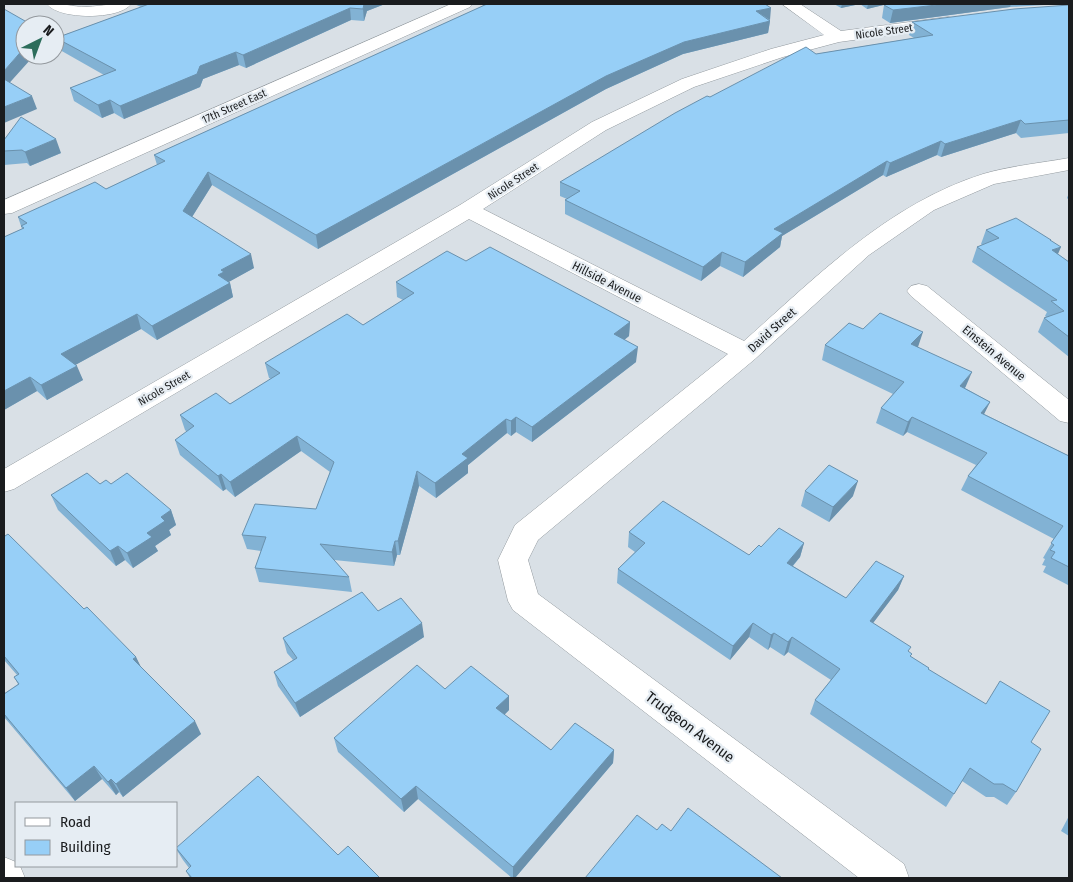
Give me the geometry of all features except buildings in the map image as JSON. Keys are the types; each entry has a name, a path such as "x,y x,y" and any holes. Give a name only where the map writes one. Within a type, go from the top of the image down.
{"street":[{"path":"56,4 67,10 89,12 123,4"},
{"name":"17th Street East","path":"4,208 464,4"},
{"path":"790,4 838,37"},
{"name":"Nicole Street","path":"4,482 468,210 600,126 688,83 777,53 838,37 972,19"},
{"name":"David Street","path":"513,560 526,533 746,353 861,250 926,205 989,179 1069,164"},
{"name":"Hillside Avenue","path":"468,210 746,353"},
{"name":"Einstein Avenue","path":"919,291 1069,414"},
{"name":"Trudgeon Avenue","path":"513,560 524,602 890,878"}]}
